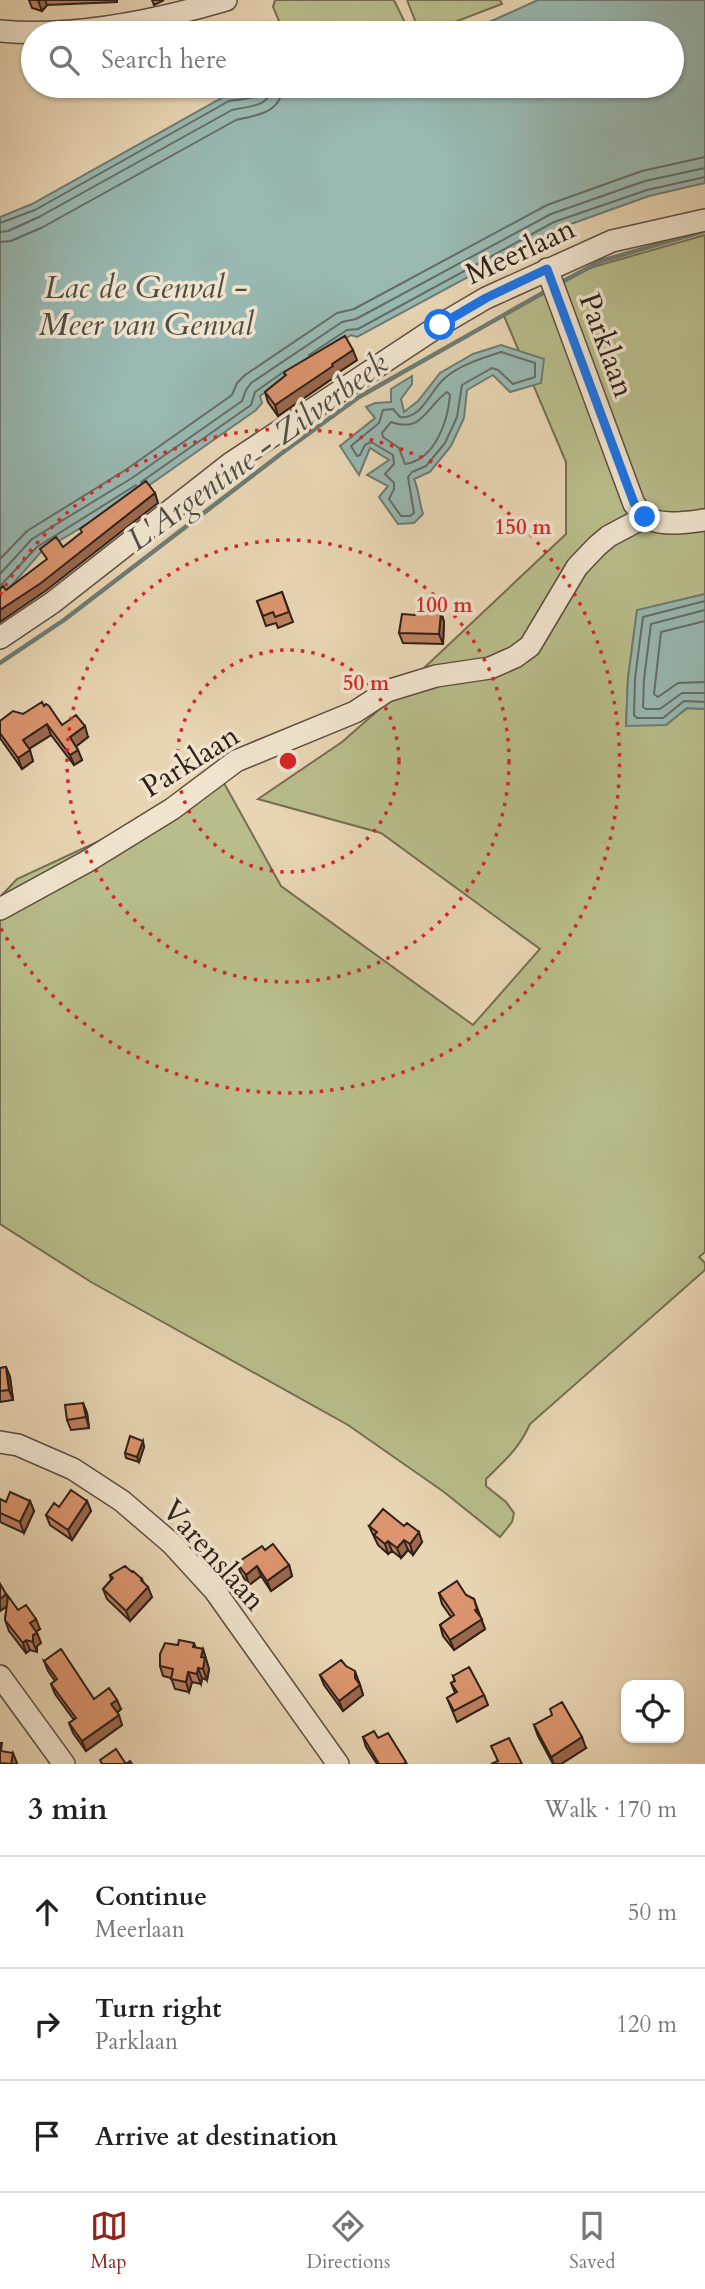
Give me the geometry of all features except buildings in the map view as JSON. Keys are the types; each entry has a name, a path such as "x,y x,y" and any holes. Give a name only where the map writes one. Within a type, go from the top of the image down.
{"street":[{"path":"143,21 226,0"},
{"path":"0,31 21,31"},
{"name":"Meerlaan","path":"0,638 52,603 231,463 440,325 486,298 551,280 612,241 705,220"},
{"name":"Parklaan","path":"0,909 86,862 172,808 236,761 355,712 387,691 436,676 490,668 515,657 530,646 577,567 609,536 645,517 634,503 551,280"},
{"path":"645,517 662,522 705,520"},
{"name":"Varenslaan","path":"0,1442 18,1445 73,1469 122,1501 171,1543 215,1591 338,1764"},
{"path":"0,1676 64,1764"},
{"path":"44,1764 47,1741"}],"green space":[{"path":"275,0 394,0 404,21 279,21 273,7"},
{"path":"407,0 500,0 502,4 457,21 415,21"},
{"path":"705,235 705,594 637,611 628,678 626,725 666,725 687,708 705,709 705,1252 699,1257 705,1263 705,1270 530,1424 516,1448 486,1479 486,1486 506,1502 514,1513 512,1522 500,1537 444,1492 348,1425 91,1282 0,1224 0,897 17,879 224,783 281,886 473,1025 540,949 381,833 258,799 342,742 566,534 566,462 504,316 586,269"}],"water":[{"name":"Lac de Genval - Meer van Genval","path":"538,0 705,0 705,183 649,196 557,229 357,337 351,335 260,396 262,403 256,410 141,491 41,552 10,587 0,594 0,217 32,204 222,98 684,98 684,21 492,21"},
{"path":"501,345 544,359 541,383 510,392 493,375 467,390 464,418 451,446 430,472 414,479 423,514 414,523 398,524 379,497 388,486 367,475 389,460 370,448 359,475 340,446 375,418 366,407 375,403 391,402 391,389 412,376 412,384 401,399 404,412 418,401 440,373 473,354"},
{"path":"705,594 705,709 687,708 666,725 626,726 628,678 637,610"}],"waterway":[{"name":"L'Argentine - Zilverbeek","path":"558,284 601,261 705,231"},
{"name":"L'Argentine - Zilverbeek","path":"0,663 64,620 359,397 548,290"}],"route":[{"path":"440,325 486,298 547,269 634,503 645,517"}]}
